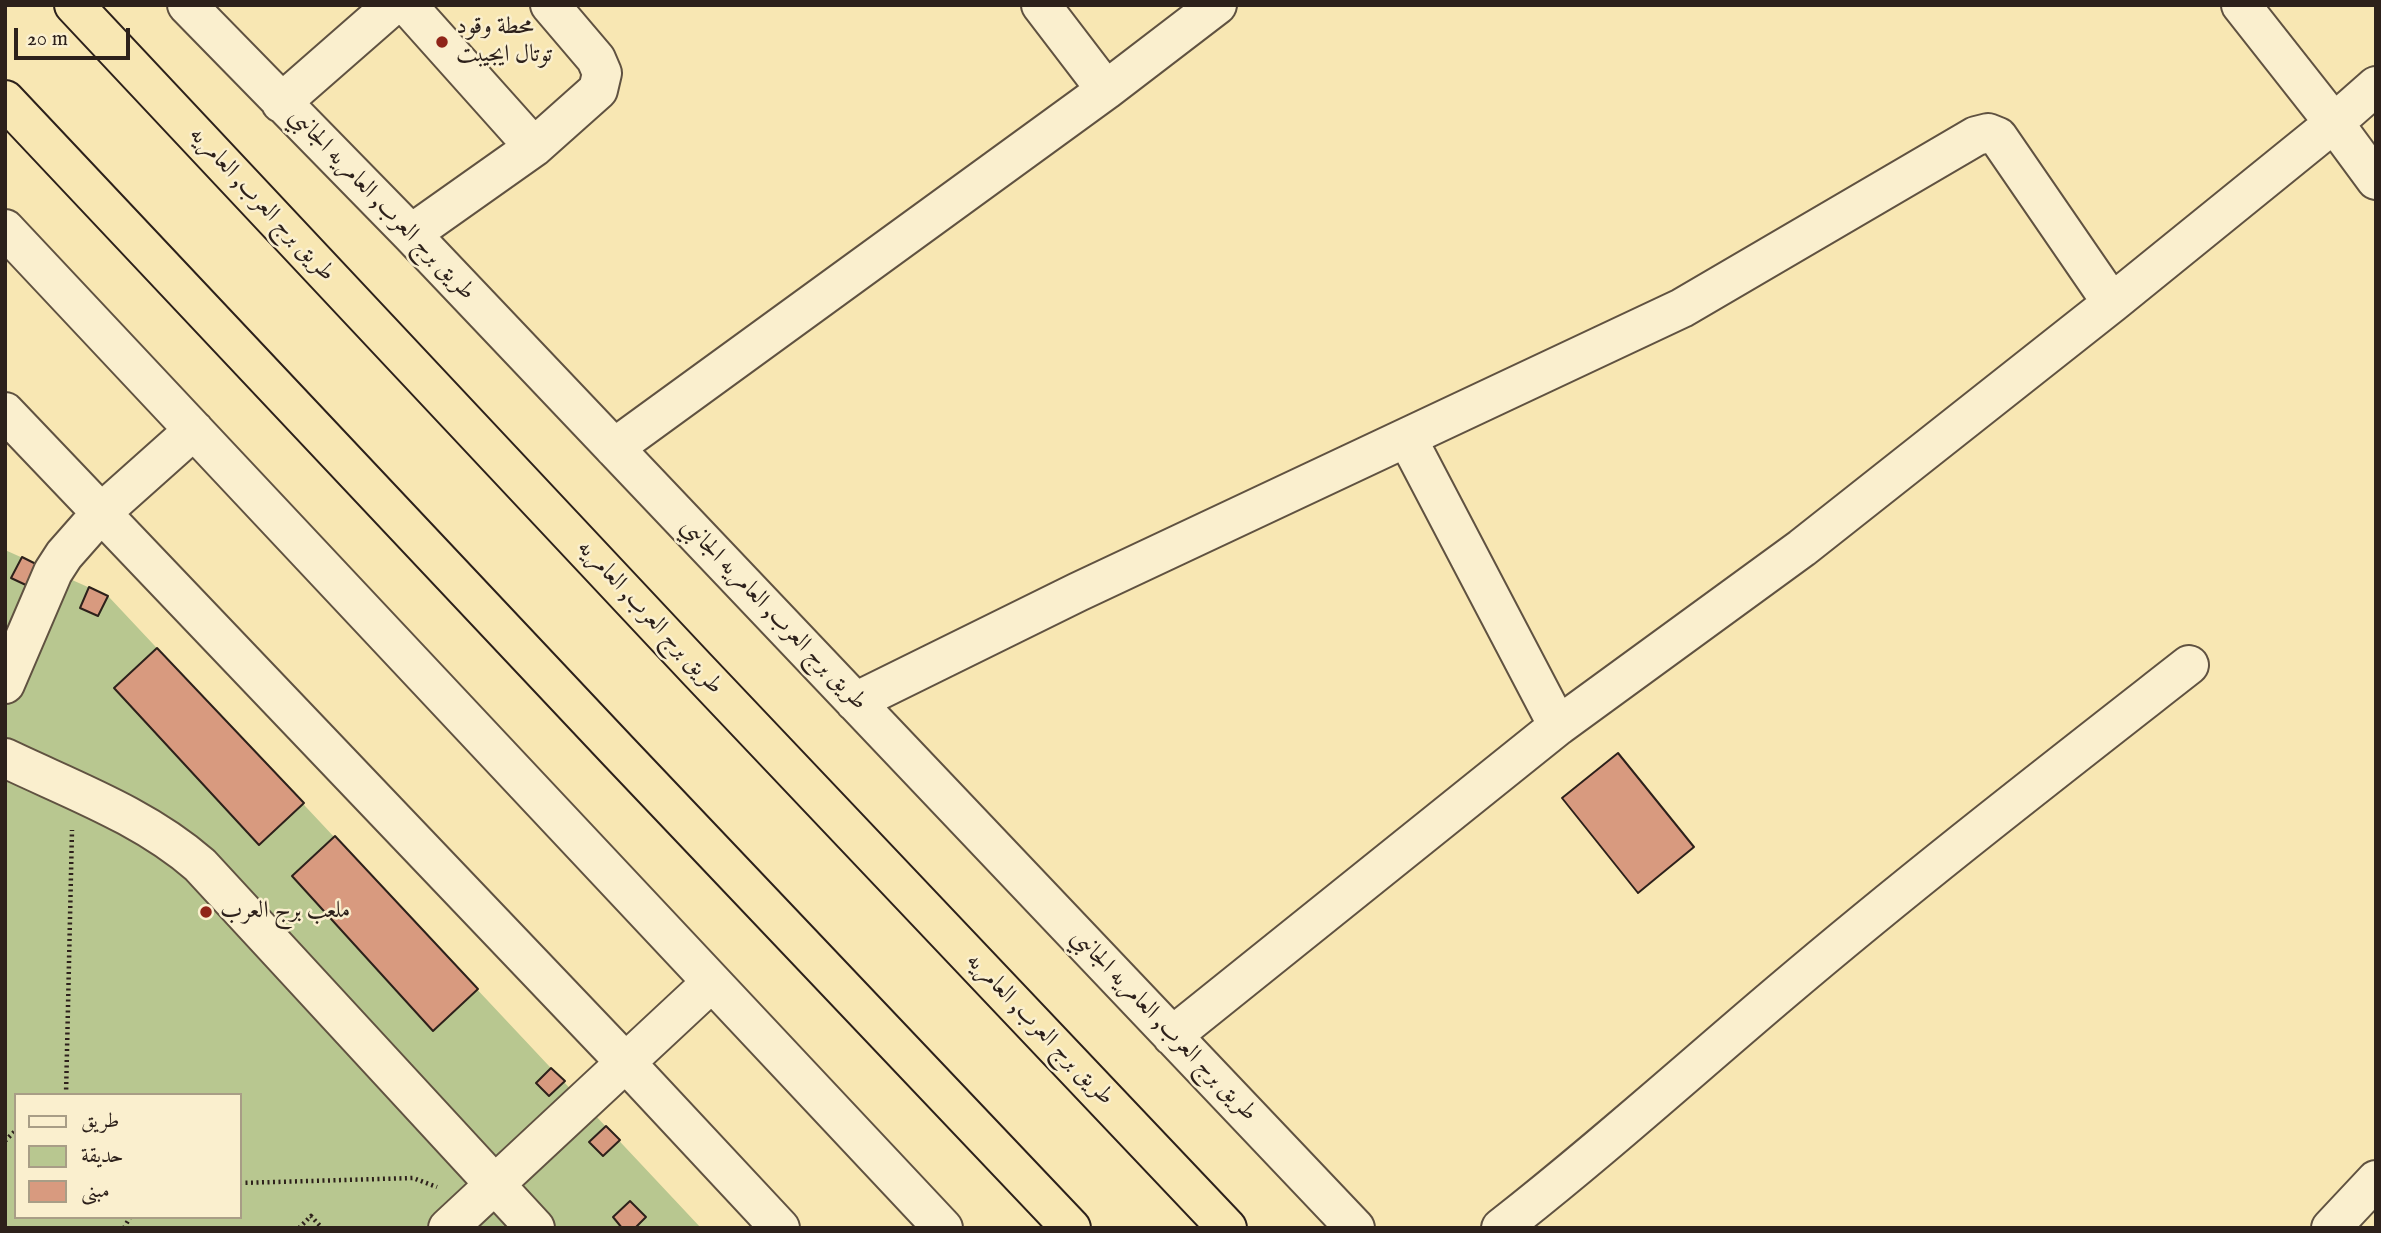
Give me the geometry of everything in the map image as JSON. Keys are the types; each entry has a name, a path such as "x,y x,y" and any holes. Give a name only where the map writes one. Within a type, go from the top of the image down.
{"highway":[{"name":"طريق برج العرب, العامريه","path":"74,5 676,648 1227,1228"},
{"path":"5,100 1071,1228"}],"street":[{"name":"طريق برج العرب, العامريه الجانبي","path":"187,5 411,234 1355,1228"},
{"path":"281,103 393,5"},
{"path":"408,5 534,146"},
{"path":"411,234 534,146 598,90 602,73 596,59 550,5"},
{"path":"1041,5 1105,90"},
{"path":"614,448 1105,90 1217,5"},
{"path":"2241,5 2376,180"},
{"path":"1172,1036 1558,726 1801,548 2112,303 2376,86"},
{"path":"855,702 1078,592 1682,308 1976,136 1988,133 1998,136 2112,303"},
{"path":"5,229 943,1228"},
{"path":"5,412 780,1228"},
{"path":"5,684 53,572 77,538 194,430"},
{"path":"1407,438 1558,726"},
{"path":"1501,1228 1915,882 2189,665"},
{"path":"5,758 153,829 200,865 535,1228"},
{"path":"455,1221 712,982"},
{"path":"2332,1228 2376,1180"}],"path":[{"path":"66,1093 73,790"},
{"path":"242,1183 413,1178 441,1190 455,1221"},
{"path":"299,1228 311,1216 322,1228"}],"green space":[{"name":"ملعب برج العرب","path":"5,550 108,596 701,1228 5,1228"}],"building":[{"path":"22,557 38,565 28,586 11,578"},
{"path":"89,587 108,596 98,616 80,608"},
{"path":"157,648 304,803 259,845 114,688"},
{"path":"1618,753 1694,847 1638,893 1562,798"},
{"path":"335,836 478,989 433,1031 292,876"},
{"path":"551,1068 565,1081 549,1096 536,1083"},
{"path":"606,1126 620,1140 603,1156 589,1142"},
{"path":"630,1201 646,1217 635,1228 622,1228 613,1217"}],"place":[{"name":"محطة وقود توتال ايجيبت","path":"442,42"},
{"name":"ملعب برج العرب","path":"206,912"}]}
